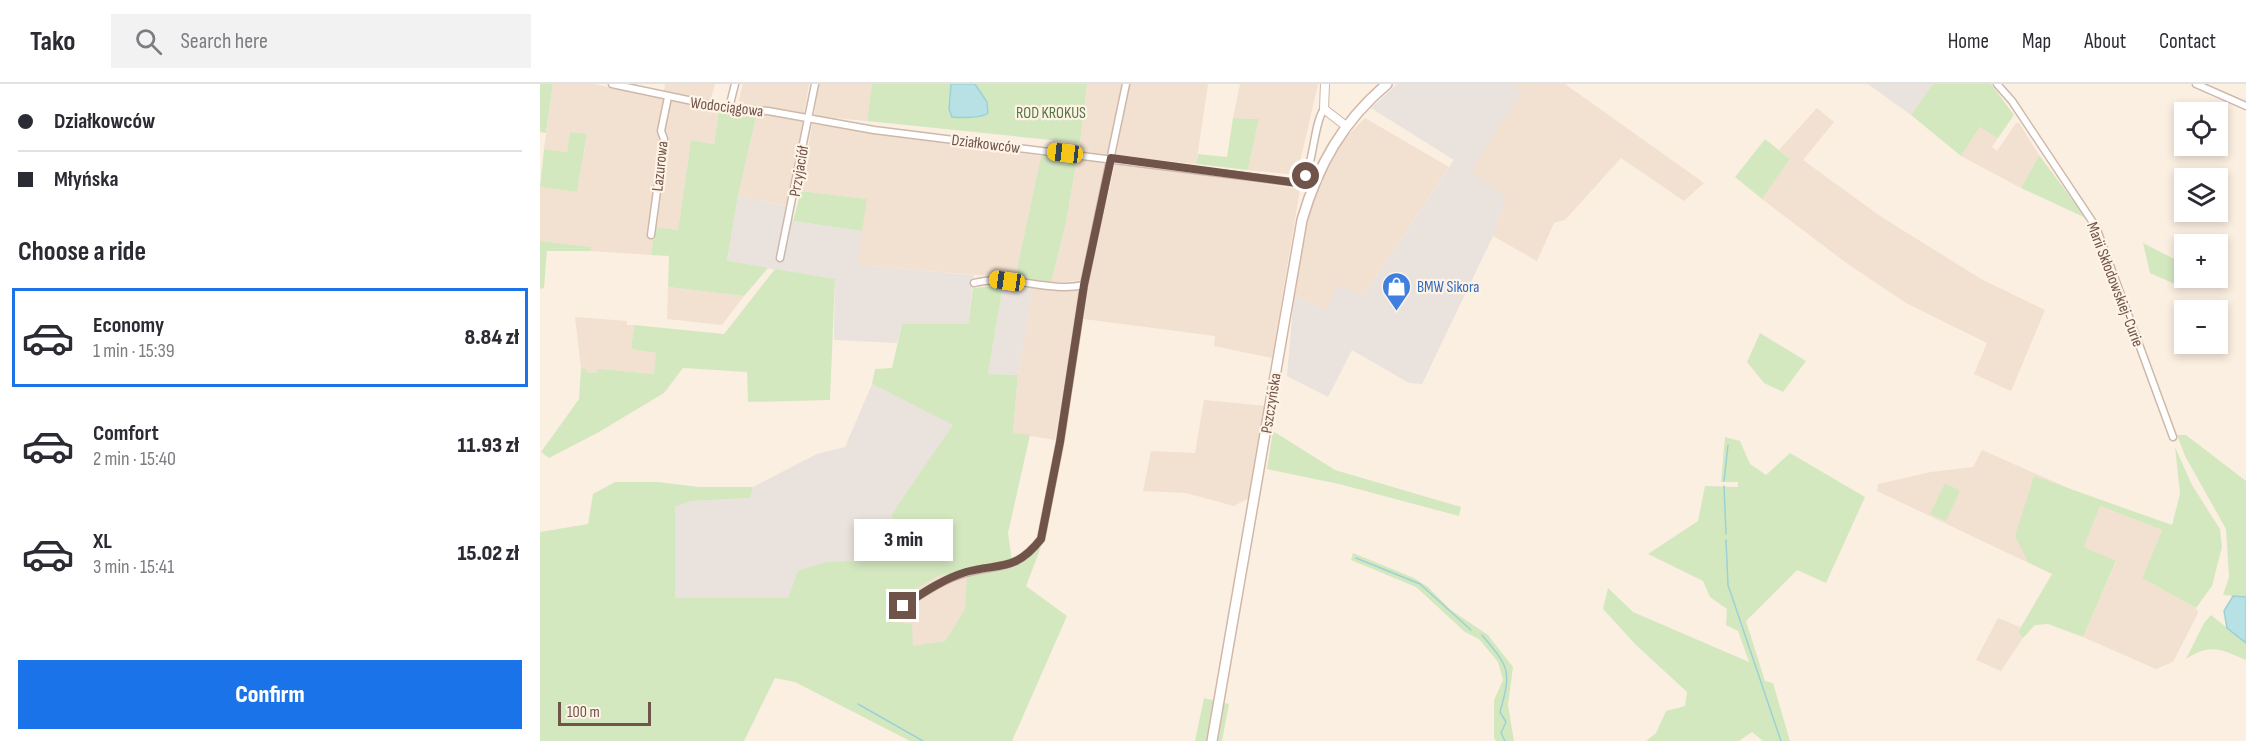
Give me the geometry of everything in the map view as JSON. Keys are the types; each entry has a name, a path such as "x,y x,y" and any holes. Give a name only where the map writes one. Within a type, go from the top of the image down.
{"main road":[{"name":"Pszczyńska","path":"1212,741 1298,239 1315,179 1346,126 1387,84"}],"street":[{"name":"Wodociągowa","path":"612,84 729,108 768,111 808,118"},
{"path":"729,108 735,84"},
{"name":"Przyjaciół","path":"780,258 815,84"},
{"path":"903,606 935,586 959,575 1012,564 1034,548 1041,539 1060,442 1084,285 1126,84"},
{"path":"1325,84 1324,109 1346,126"},
{"name":"Marii Skłodowskiej-Curie","path":"1997,84 2012,101 2096,227 2173,437"},
{"path":"2196,84 2246,106"},
{"name":"Lazurowa","path":"651,235 664,139 661,131 668,97"},
{"name":"Działkowców","path":"808,118 874,130 1298,183 1306,176 1318,120 1324,109"},
{"path":"974,283 988,279 1037,283 1057,288 1084,285"}],"shaded area":[{"path":"553,84 594,84 719,110 714,144 691,140 678,230 655,227 651,255 591,251 591,247 540,241 540,187 577,192 587,135 570,132 567,152 544,149"},
{"path":"665,84 715,84 710,101 664,91"},
{"path":"743,84 809,84 804,113 738,104"},
{"path":"819,84 872,84 867,121 814,116"},
{"path":"1087,84 1123,84 1082,280 1051,283 1066,223 1080,143"},
{"path":"1129,84 1208,84 1196,164 1116,156"},
{"path":"1240,84 1318,84 1297,175 1248,170 1259,119 1233,118"},
{"path":"1397,84 1511,84 1522,91 1471,171 1506,198 1493,236 1422,384 1409,383 1352,350 1328,397 1287,376 1294,296 1326,310 1338,285 1364,295 1454,160 1371,108"},
{"path":"1511,84 1565,84 1704,183 1684,201 1621,158 1565,220 1554,223 1537,261 1493,236 1506,198 1470,171 1521,92"},
{"path":"1868,84 1933,84 1911,115"},
{"path":"1817,108 1834,122 1803,160 1880,216 1981,279 2045,310 2011,391 1974,374 1987,343 1906,303 1845,262 1762,199 1790,159 1779,150"},
{"path":"757,113 804,120 790,207 738,196"},
{"path":"1365,118 1449,167 1364,295 1326,310 1294,296 1304,232 1320,183 1346,137"},
{"path":"2016,123 2019,123 2039,155 2021,188 1961,156 1981,126 1998,138 1992,147 1997,151"},
{"path":"812,124 1041,156 1015,278 857,265 866,199 801,191"},
{"path":"1115,163 1300,189 1272,358 1214,346 1215,336 1084,319 1090,276"},
{"path":"738,196 789,207 793,221 862,231 858,265 974,275 968,324 902,324 897,343 834,340 835,279 727,262"},
{"path":"1003,285 1033,287 1018,375 988,374"},
{"path":"668,287 744,296 722,325 667,319"},
{"path":"1033,287 1079,289 1055,440 1013,433 1018,375"},
{"path":"575,317 627,321 627,325 634,325 631,349 657,353 654,374 603,369 597,373 585,372 585,369 581,368"},
{"path":"872,384 954,425 891,515 905,540 884,559 826,562 788,598 675,598 675,505 692,501 749,498 753,487 817,454 845,447"},
{"path":"1204,400 1266,406 1251,497 1234,506 1186,493 1143,491 1151,451 1195,453"},
{"path":"1982,450 2084,495 2052,574 1877,491 1878,484 1931,472 1973,467"},
{"path":"2100,506 2162,530 2142,578 2196,608 2198,613 2173,662 2156,669 2083,637 2116,562 2084,547"},
{"path":"940,575 967,575 965,609 945,641 912,647 896,623 896,601"},
{"path":"1998,618 2020,627 2018,632 2023,638 2001,671 1976,660"}],"green space":[{"path":"540,84 553,84 546,133 540,132"},
{"name":"ROD KROKUS","path":"872,84 1087,84 1080,143 867,121"},
{"path":"1933,84 1991,84 2014,115 1998,138 1980,127 1961,156 1911,115"},
{"path":"719,110 757,113 738,196 727,261 768,268 744,296 668,287 669,256 651,255 655,227 678,230 691,140 714,144"},
{"path":"1233,118 1259,119 1248,170 1196,164 1198,154 1227,157"},
{"path":"570,132 587,134 577,192 540,187 544,149 567,152"},
{"path":"1765,139 1790,159 1762,199 1735,177"},
{"path":"2039,155 2086,218 2021,188"},
{"path":"1041,156 1077,159 1066,223 1051,283 1015,278"},
{"path":"801,191 867,199 862,231 793,221"},
{"path":"540,241 591,247 591,251 547,251 544,288 540,289"},
{"path":"2143,243 2174,259 2174,284 2150,273"},
{"path":"775,269 835,279 830,400 748,402 747,372 683,368 664,393 599,432 549,458 541,452 579,399 581,368 586,372 596,373 598,369 603,369 654,374 656,353 631,349 634,325 724,334"},
{"path":"1003,285 988,374 1018,375 1013,433 1030,435 1008,533 1013,568 1041,547 1026,586 1067,616 1012,741 910,741 795,682 775,678 744,741 540,741 540,532 588,524 593,494 615,482 658,482 699,487 753,487 750,498 692,501 675,506 675,598 788,598 798,571 826,562 884,559 905,540 891,515 953,425 872,384 875,369 892,368 902,324 968,324 973,288","holes":["940,575 967,575 965,609 945,641 913,646 912,624 896,622 896,601"]},
{"path":"1760,333 1806,361 1783,392 1764,383 1747,362"},
{"path":"1273,431 1335,470 1461,507 1459,516 1339,484 1267,469"},
{"path":"2177,435 2186,435 2246,481 2246,597 2223,595 2229,577 2226,529 2185,456"},
{"path":"1725,437 1740,441 1750,464 1766,475 1790,453 1865,497 1826,583 1797,570 1746,621 1765,681 1773,683 1790,741 1763,741 1752,732 1739,741 1646,741 1656,733 1666,711 1685,706 1687,692 1636,645 1603,609 1608,588 1633,612 1749,662 1738,631 1726,625 1727,609 1710,597 1703,581 1648,554 1698,521 1705,486 1738,487 1738,482 1721,482"},
{"path":"2175,447 2192,485 2220,529 2222,547 2212,586 2196,608 2142,578 2162,530 2100,506 2084,547 2116,561 2083,637 2048,624 2035,625 2023,638 2018,632 2052,574 2028,562 2015,536 2034,476 2172,525 2180,494"},
{"path":"1945,483 1960,491 1946,521 1930,514"},
{"path":"1353,553 1414,578 1428,587 1451,610 1488,635 1513,667 1508,705 1514,741 1496,741 1494,738 1494,700 1503,680 1498,662 1479,639 1465,632 1416,587 1351,560"},
{"path":"2211,615 2246,643 2246,660 2216,649 2202,651 2186,659 2204,623"},
{"path":"1204,698 1229,704 1222,741 1195,741"}],"water":[{"path":"951,84 975,84 987,102 988,113 977,117 952,117 949,109"},
{"path":"2233,596 2246,597 2246,643 2227,628 2224,611"}],"waterway":[{"path":"1724,481 1728,445"},
{"path":"1724,486 1726,534"},
{"path":"1726,540 1728,585 1781,741"},
{"path":"1356,558 1420,584 1471,630"},
{"path":"1482,635 1503,662 1506,670 1506,687 1500,712 1506,722 1501,733 1505,741"},
{"path":"858,704 923,741"}],"place":[{"name":"BMW Sikora","path":"1396,312"}],"route":[{"path":"903,606 935,586 953,578 975,570 996,569 1012,564 1034,548 1041,539 1060,442 1084,285 1111,158 1298,183 1306,176"}]}
